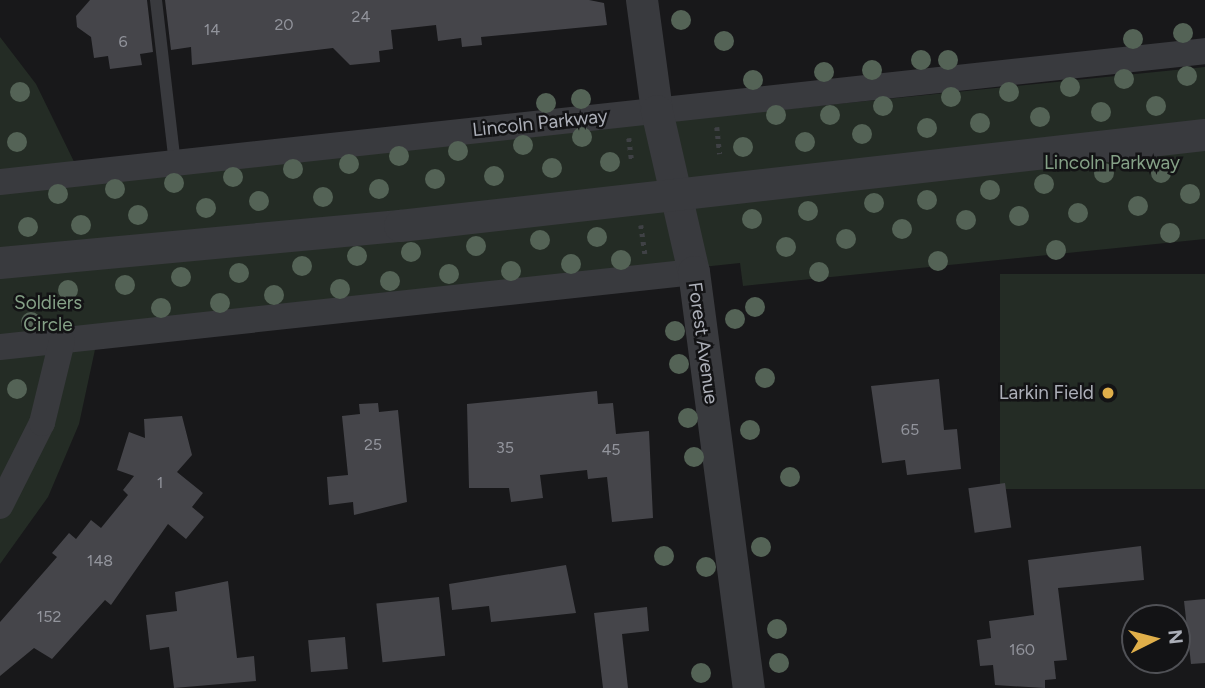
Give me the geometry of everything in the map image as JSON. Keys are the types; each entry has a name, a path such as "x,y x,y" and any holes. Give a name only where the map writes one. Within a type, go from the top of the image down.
{"street":[{"name":"Forest Avenue","path":"642,0 657,111 694,272 749,688"},
{"name":"Lincoln Parkway","path":"0,182 1205,51"},
{"path":"0,263 1205,135"},
{"path":"0,347 694,272"},
{"path":"0,506 42,423 62,341"}],"lane":[{"path":"156,0 175,163"}],"path":[{"path":"716,120 720,154"},
{"path":"628,129 632,161"},
{"path":"641,225 645,258"}],"green space":[{"name":"Lincoln Parkway","path":"0,37 36,84 83,180 1205,67 1205,239 743,286 740,263 99,331 79,424 48,497 0,564"},
{"name":"Larkin Field","path":"1000,274 1205,274 1205,489 1000,489"}],"building":[{"path":"90,0 147,0 153,52 140,54 142,65 110,69 108,56 94,58 91,37 77,27 76,16"},
{"path":"165,0 589,0 604,3 607,25 481,37 482,45 462,47 461,38 438,41 436,25 391,30 393,49 379,51 380,62 350,65 333,48 192,65 191,47 171,50"},
{"path":"939,379 944,430 957,429 961,469 907,475 905,460 882,463 871,386"},
{"path":"597,391 598,404 613,403 616,434 649,431 653,518 612,522 607,477 588,479 587,470 540,475 543,498 511,502 509,488 469,488 467,404"},
{"path":"378,403 379,412 398,410 407,502 354,515 353,502 329,505 327,477 348,475 342,416 360,414 359,404"},
{"path":"182,416 192,455 177,472 203,493 192,507 204,517 186,539 168,524 111,605 105,600 52,659 34,648 0,676 0,622 57,557 52,553 69,533 76,539 91,520 101,528 128,495 123,490 134,476 117,470 129,432 145,438 144,419"},
{"path":"1005,483 1011,528 975,533 968,488"},
{"path":"1141,546 1144,580 1058,588 1067,660 1054,661 1056,679 1045,680 1045,688 995,685 993,665 980,666 977,640 991,638 989,621 1034,615 1028,560"},
{"path":"566,565 576,613 491,622 489,606 452,610 449,584"},
{"path":"228,581 237,658 254,656 256,681 174,688 169,647 150,650 146,615 177,611 175,592"},
{"path":"439,597 445,656 383,662 376,604"},
{"path":"1205,599 1205,663 1191,664 1191,604 1184,604 1184,601"},
{"path":"647,607 649,631 622,634 628,688 603,688 594,613"},
{"path":"345,637 348,669 311,672 308,640"}],"place":[{"name":"Larkin Field","path":"1108,393"}],"park label":[{"name":"Soldiers Circle","path":"48,314"}]}
